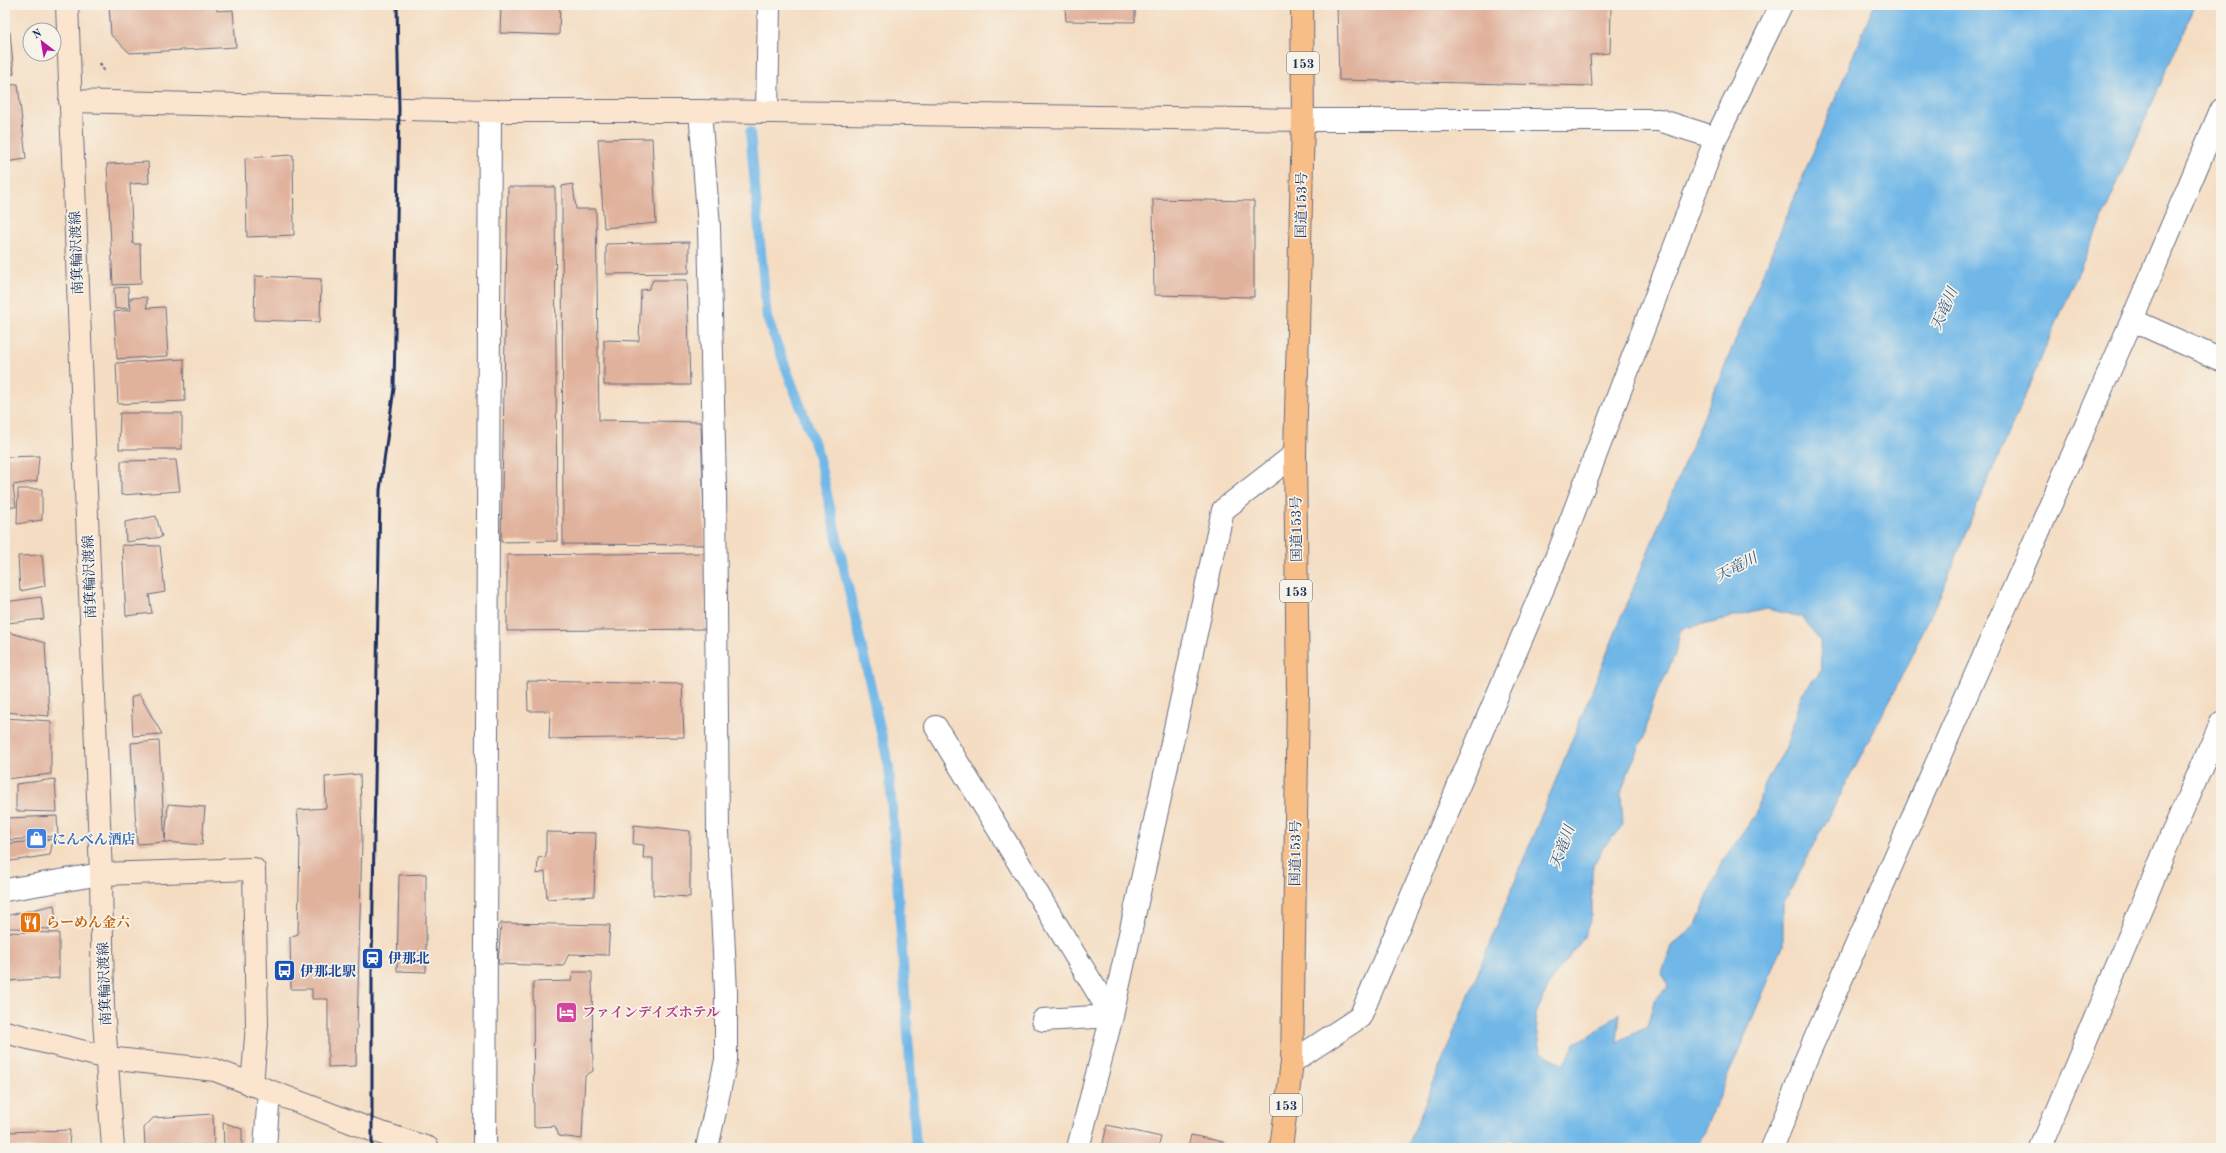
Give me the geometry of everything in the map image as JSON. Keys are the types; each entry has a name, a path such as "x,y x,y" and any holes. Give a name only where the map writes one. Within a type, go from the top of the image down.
{"highway":[{"name":"国道153号","path":"1281,1148 1292,1062 1298,695 1295,454 1303,120 1302,5"}],"street":[{"name":"南箕輪沢渡線","path":"67,5 101,874 103,1006 108,1058 113,1148"},
{"path":"768,112 769,5"},
{"path":"1292,1062 1360,1016 1561,546 1716,138 1781,5"},
{"path":"70,101 490,111 700,111 1303,120 1659,120 1716,138"},
{"path":"1772,1148 1792,1100 1806,1058 2132,320 2221,110"},
{"path":"485,1148 490,111"},
{"path":"700,111 709,227 715,488 718,832 726,992 726,1060 707,1148"},
{"path":"2132,320 2221,360"},
{"path":"1078,1148 1112,1016 1223,510 1295,454"},
{"path":"2041,1148 2168,844 2221,723"},
{"path":"936,727 1112,1016"},
{"path":"5,890 101,874 254,869 257,1025 265,1148"},
{"path":"1043,1020 1112,1016"},
{"path":"5,1032 108,1058 215,1070 372,1130 428,1148"}],"water":[{"name":"天竜川","path":"1874,5 2195,5 1977,505 1945,585 1892,696 1783,904 1783,946 1697,1148 1514,1148 1512,1138 1499,1148 1407,1148 1654,537","holes":["1767,609 1802,617 1820,640 1821,670 1801,695 1786,748 1762,788 1757,813 1721,863 1696,925 1671,946 1662,974 1669,985 1654,1001 1647,1027 1617,1042 1620,1012 1596,1032 1575,1043 1564,1065 1541,1052 1535,1016 1552,979 1583,939 1592,916 1592,869 1603,848 1623,825 1621,793 1630,767 1644,737 1653,702 1674,657 1681,629"]}],"building":[{"path":"109,5 217,5 217,11 233,10 236,47 130,53 111,35"},
{"path":"501,5 560,5 559,35 500,33"},
{"path":"1065,5 1135,5 1135,22 1066,21"},
{"path":"1337,5 1611,5 1610,53 1590,55 1592,86 1339,80"},
{"path":"5,32 10,32 14,74 5,75"},
{"path":"18,84 26,159 5,162 5,86"},
{"path":"652,138 656,223 604,228 598,139"},
{"path":"293,155 294,235 247,237 245,158"},
{"path":"148,162 149,183 130,184 133,244 140,244 141,284 113,285 107,164"},
{"path":"573,184 576,209 596,209 599,420 701,422 705,545 563,544 562,186"},
{"path":"508,187 555,187 557,541 501,542"},
{"path":"1153,199 1254,201 1254,297 1154,295"},
{"path":"689,242 689,273 606,274 606,244"},
{"path":"255,276 321,279 320,322 254,320"},
{"path":"653,280 687,280 690,385 604,385 604,340 639,341 641,290 649,289"},
{"path":"128,287 129,308 115,309 114,288"},
{"path":"147,297 147,308 165,307 168,356 117,359 114,312 131,310 130,298"},
{"path":"184,359 185,401 118,404 116,363"},
{"path":"120,413 182,413 182,449 119,449"},
{"path":"39,456 37,481 13,485 16,507 5,507 5,457"},
{"path":"176,460 180,491 121,495 121,461"},
{"path":"18,489 42,489 42,520 17,524"},
{"path":"156,516 162,537 126,542 125,522"},
{"path":"122,545 160,546 165,592 149,595 152,613 126,616"},
{"path":"706,553 706,629 507,631 507,555"},
{"path":"42,555 45,586 20,591 18,556"},
{"path":"41,597 44,619 7,623 5,602"},
{"path":"5,631 45,643 49,716 5,712"},
{"path":"527,681 682,684 684,737 549,739 550,711 528,711"},
{"path":"139,694 162,734 133,736 131,698"},
{"path":"5,718 51,721 51,774 5,779"},
{"path":"159,741 165,842 137,844 131,743"},
{"path":"360,774 362,840 356,1066 328,1067 328,999 312,999 312,989 291,989 290,937 298,934 300,841 297,810 326,808 325,777"},
{"path":"55,779 57,812 16,811 16,784"},
{"path":"168,804 205,807 202,845 165,842"},
{"path":"57,816 58,836 10,840 7,818"},
{"path":"634,825 690,831 690,897 653,895 653,858 643,858 644,845 633,844"},
{"path":"546,832 596,833 594,896 547,899 545,872 537,874 538,858 546,857"},
{"path":"53,839 50,855 5,862 5,844"},
{"path":"426,874 426,972 397,971 399,875"},
{"name":"らーめん金六","path":"54,905 57,929 5,928 5,916"},
{"path":"501,923 610,925 608,955 569,954 563,966 498,964"},
{"path":"5,932 59,933 59,978 5,981"},
{"path":"573,972 592,972 593,1071 585,1076 582,1139 559,1136 555,1126 534,1127 533,982 571,981"},
{"path":"213,1114 214,1148 145,1148 144,1128 153,1118"},
{"path":"223,1122 242,1129 242,1148 224,1148"},
{"path":"1107,1125 1161,1137 1158,1148 1102,1148"},
{"path":"70,1130 69,1148 5,1148 5,1132"},
{"path":"1191,1135 1223,1142 1222,1148 1188,1148"}],"waterway":[{"path":"750,132 767,318 817,450 889,767 916,1148"}],"railway":[{"path":"372,1148 372,958 380,490 394,388 399,109 397,5"}],"place":[{"name":"にんべん酒店","path":"36,839"},
{"name":"らーめん金六","path":"31,922"},
{"name":"伊那北","path":"372,958"},
{"name":"伊那北駅","path":"284,971"},
{"name":"ファインデイズホテル","path":"567,1012"}]}
